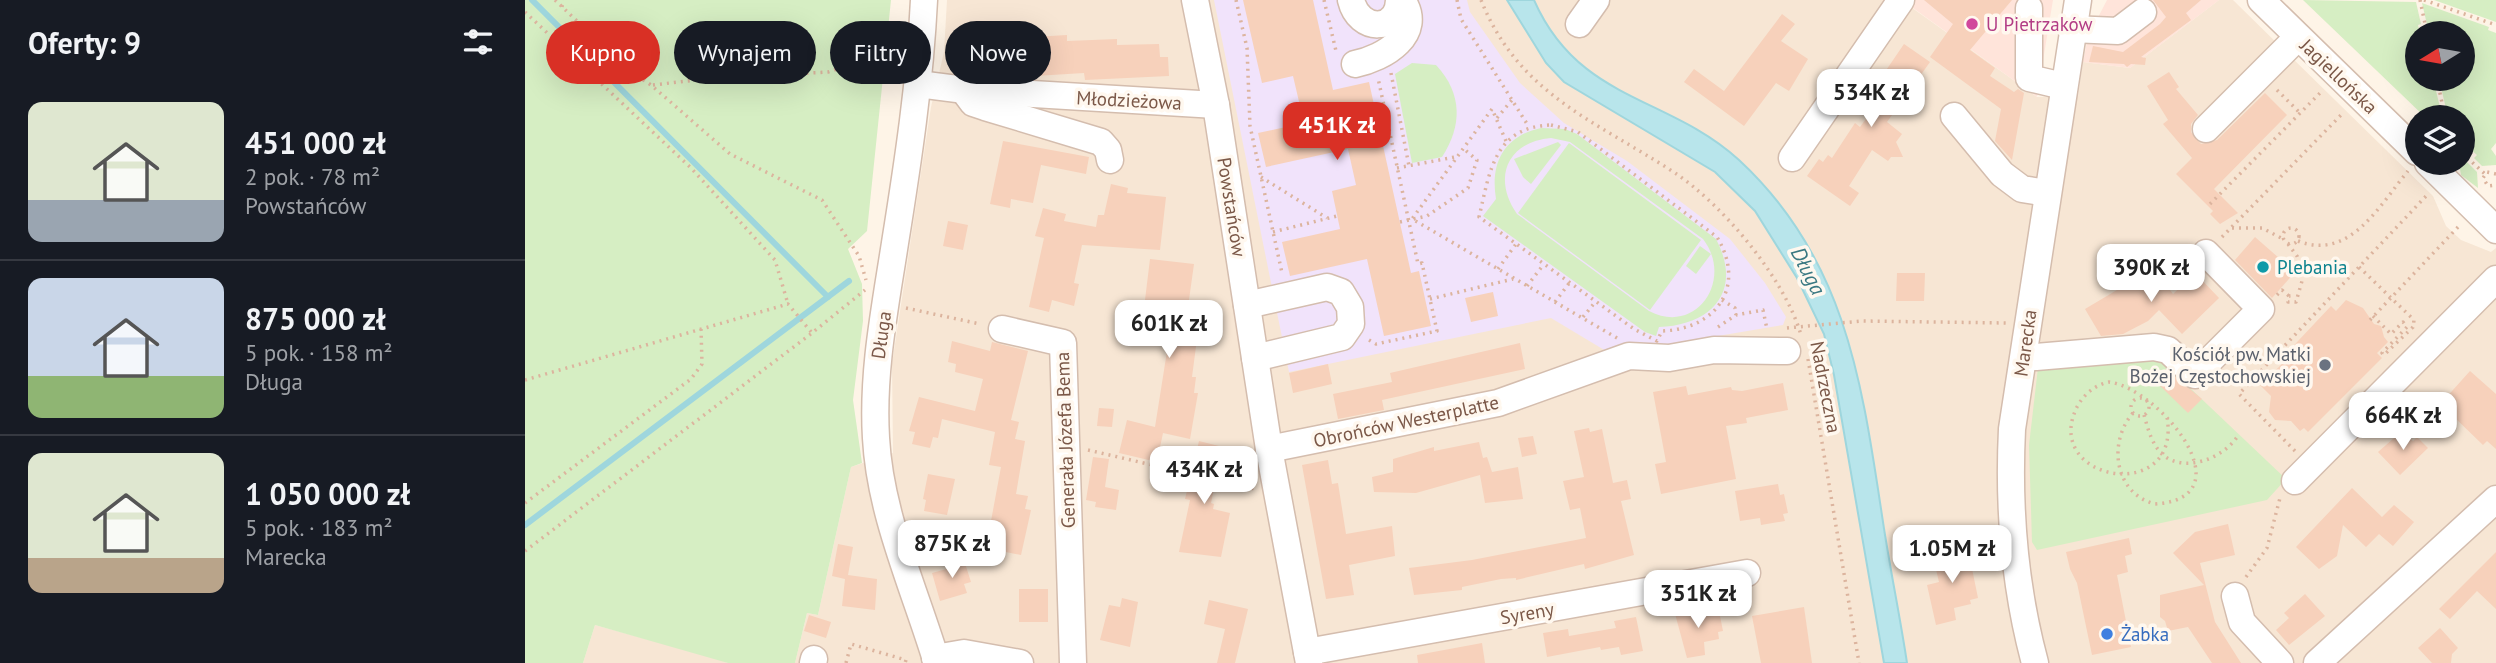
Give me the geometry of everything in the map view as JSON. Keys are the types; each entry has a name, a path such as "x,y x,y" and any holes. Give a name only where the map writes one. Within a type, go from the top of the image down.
{"street":[{"name":"Długa","path":"922,21 923,0"},
{"name":"Powstańców","path":"1195,0 1216,105 1269,449 1308,658"},
{"path":"1351,0 1355,14 1362,22 1372,25 1393,17 1401,0 1407,7 1409,24 1400,42 1387,54 1361,70"},
{"path":"1579,24 1596,0"},
{"path":"1792,158 1901,0"},
{"name":"Marecka","path":"2035,663 2022,613 2012,550 2009,485 2012,429 2030,223 2047,193 2074,18 2086,0"},
{"name":"Jagiellońska","path":"2261,0 2405,150"},
{"path":"2029,8 2029,78 2063,86"},
{"path":"2074,18 2118,31 2143,12"},
{"path":"2206,129 2298,37"},
{"name":"Długa","path":"918,84 875,373 876,440 888,507 936,661"},
{"name":"Młodzieżowa","path":"918,84 965,90 1216,105"},
{"path":"965,90 973,103 1101,142 1108,150 1110,160"},
{"path":"1954,116 2002,174 2022,189 2047,193"},
{"name":"Jagiellońska","path":"2430,175 2486,222"},
{"path":"2036,357 2154,347 2168,350 2195,375 2261,309 2206,253"},
{"path":"2295,481 2496,279"},
{"path":"1247,305 1327,288 1341,292 1350,307 1349,327 1342,337 1255,358"},
{"name":"Generała Józefa Bema","path":"1002,329 1063,343 1073,663"},
{"name":"Obrońców Westerplatte","path":"1269,449 1498,403 1629,356 1669,358 1714,350 1798,346"},
{"path":"2317,663 2496,499"},
{"name":"Syreny","path":"1308,658 1747,573"},
{"path":"2235,596 2242,622 2280,663"},
{"path":"936,661 964,653 1020,663"}],"path":[{"path":"525,551 869,288 859,256 822,200 730,154 651,86 627,69 555,0"},
{"path":"562,7 563,0"},
{"path":"1236,0 1247,48 1249,126 1287,297"},
{"path":"1324,0 1333,40"},
{"path":"1457,0 1461,19 1529,127"},
{"name":"Nadrzeczna","path":"1481,0 1501,41 1536,83 1603,130 1675,173 1718,209 1745,239 1773,279 1798,326 1798,346 1859,663"},
{"path":"2425,21 2422,0 2496,25"},
{"path":"525,12 691,168 775,260 788,303 812,333"},
{"path":"1387,54 1409,166"},
{"path":"1349,327 1376,344 1437,331 1422,263 1418,264 1378,74 1361,70"},
{"path":"651,86 704,79 830,71"},
{"path":"2260,75 2300,113"},
{"path":"2210,204 2326,87"},
{"path":"1497,118 1512,100"},
{"path":"2206,253 2347,108"},
{"path":"1410,220 1492,109 1506,141"},
{"path":"1551,125 1578,132 1709,228 1724,248 1729,262 1730,275 1722,300 1711,315 1701,322 1662,331 1657,341 1634,329 1479,217 1492,164 1506,141 1529,127 1551,125"},
{"path":"1400,222 1427,216 1468,188 1477,160 1463,149"},
{"path":"1398,168 1457,157"},
{"path":"2475,165 2485,174 2496,174"},
{"path":"2485,174 2486,185 2496,185"},
{"path":"2288,244 2298,241 2326,246 2351,237 2415,175"},
{"path":"2298,454 2239,394 2359,267 2418,175"},
{"path":"1261,177 1327,218"},
{"path":"1273,232 1337,216"},
{"path":"1410,220 1619,338"},
{"path":"2413,326 2384,355 2382,353 2407,327 2403,322 2391,334 2372,318 2391,297 2486,222"},
{"path":"2231,228 2262,228 2288,244 2297,256 2304,274 2303,286 2295,296"},
{"path":"2283,239 2284,231 2292,228 2298,233 2298,241"},
{"path":"1498,269 1516,244"},
{"path":"1527,286 1543,264"},
{"path":"2359,267 2414,320 2413,334 2384,364"},
{"path":"1430,299 1514,279"},
{"path":"1555,302 1570,282"},
{"path":"1722,300 1735,308 1736,315"},
{"path":"1583,317 1596,302"},
{"path":"525,380 788,303"},
{"path":"897,306 1002,329"},
{"path":"1712,332 1736,315 1763,310 1767,327"},
{"path":"1798,326 1862,321 2009,324"},
{"path":"525,503 691,379 702,364 701,328"},
{"path":"1644,343 1671,339"},
{"path":"2146,399 2140,398 2132,402 2133,413 2121,436 2122,475 2130,491 2155,504 2165,503 2188,491 2195,475 2195,461 2190,445 2167,417 2146,399 2126,386 2102,384 2083,399 2073,417 2073,436 2080,454 2102,472 2122,475 2143,470 2162,454 2169,437 2167,417"},
{"path":"2144,415 2149,408 2146,399"},
{"path":"2133,413 2144,415"},
{"path":"2144,415 2152,438 2162,454 2178,462 2195,461 2223,453 2239,434"},
{"path":"1066,445 1260,490"},
{"path":"2235,596 2267,548 2281,496 2295,481"},
{"path":"846,663 851,644 906,660 905,663"}],"shaded area":[{"path":"947,0 1901,0 2037,97 2078,96 2083,62 2130,68 2219,0 2233,0 2405,169 2405,175 2412,175 2433,196 2446,226 2461,240 2491,252 2496,248 2496,663 795,663 807,613 818,615 851,467 893,453 892,364 931,107 944,52 945,35 945,84 1051,84 1051,21 946,21"},
{"path":"1214,0 1467,0 1470,12 1520,83 1564,123 1627,161 1730,239 1765,283 1786,317 1783,325 1611,354 1551,318 1289,372"},
{"path":"1908,0 2053,0 2037,97 1906,3"},
{"path":"2107,0 2219,0 2130,68 2083,62 2088,37"},
{"path":"595,625 715,658 728,663 583,663"}],"green space":[{"path":"525,0 891,0 889,21 830,21 830,84 882,84 867,231 848,249 862,284 863,321 853,400 862,463 851,467 818,615 807,613 795,663 728,663 595,625 583,663 525,663"},
{"path":"2303,0 2416,2 2420,21 2405,21 2405,91 2436,91 2440,105 2412,105"},
{"path":"2434,0 2496,0 2496,22"},
{"path":"2422,3 2472,21 2426,21"},
{"path":"2475,22 2489,27 2488,30 2496,33 2496,143 2491,149 2496,156 2496,165 2482,166 2475,159 2475,105 2445,105 2442,91 2475,91"},
{"path":"1412,63 1436,65 1451,87 1457,110 1453,134 1442,157 1412,163 1395,74"},
{"path":"1541,128 1565,129 1577,134 1716,239 1724,257 1726,274 1724,289 1708,312 1678,325 1659,327 1656,336 1645,332 1483,216 1496,199 1495,174 1502,153 1509,144 1528,132","holes":["1551,138 1570,142 1703,239 1712,255 1714,271 1712,286 1706,299 1695,310 1682,316 1666,317 1649,311 1517,214 1509,201 1505,175 1514,154 1536,141"]},
{"path":"1558,142 1561,145 1531,184 1523,177 1514,159"},
{"path":"1569,143 1701,240 1650,310 1518,213"},
{"path":"2475,170 2478,188 2461,175 2475,175"},
{"path":"1700,246 1711,254 1696,274 1686,266"},
{"path":"2151,351 2286,479 2267,500 2037,550 2032,542 2029,445 2039,359"}],"water":[{"path":"1507,0 1534,0 1553,33 1575,59 1627,94 1712,139 1739,160 1775,199 1804,239 1826,282 1844,327 1857,373 1907,663 1884,663 1834,375 1824,334 1797,278 1755,211 1715,172 1564,82 1546,63"}],"building":[{"path":"1243,0 1313,0 1333,90 1369,82 1411,273 1419,271 1431,326 1384,336 1367,259 1290,276 1282,242 1340,229 1332,191 1356,185 1348,149 1266,167 1258,133 1304,123 1293,76 1262,83"},
{"path":"1924,0 2012,0 1970,50 1995,68 1990,76 2014,92 2018,89 2024,93 2012,160 1995,141 2001,109 1930,57 1953,24"},
{"path":"2153,0 2201,0 2186,13 2191,20 2141,57 2146,58 2145,65 2131,64 2127,67 2124,64 2089,62 2093,46 2123,52 2160,24 2166,17"},
{"path":"1782,14 1795,24 1781,41 1808,59 1789,91 1776,83 1744,126 1684,82 1694,69 1724,91"},
{"path":"1067,35 1067,41 1117,39 1117,45 1159,44 1160,57 1168,57 1169,76 1085,80 1084,73 1051,75 1051,36"},
{"path":"1904,44 1930,62 1887,122 1902,134 1896,142 1903,157 1891,157 1888,161 1872,150 1849,186 1859,193 1850,206 1807,176 1819,159 1823,162 1828,155 1832,158 1855,123 1860,127 1886,92 1876,85"},
{"path":"2169,72 2179,87 2176,89 2198,115 2191,124 2191,132 2201,144 2217,140 2265,93 2287,115 2214,189 2238,213 2220,224 2210,214 2213,211 2176,174 2192,158 2163,124 2168,120 2147,86"},
{"path":"1003,141 1089,157 1086,174 1041,165 1033,203 1011,199 1010,208 990,204"},
{"path":"1111,184 1128,188 1127,193 1166,197 1160,250 1082,245 1074,283 1079,284 1074,306 1052,300 1049,312 1029,307 1044,238 1035,236 1043,208 1066,214 1064,221 1096,227 1098,215 1104,215"},
{"path":"948,221 968,225 963,250 943,246"},
{"name":"Plebania","path":"2255,237 2295,272 2272,298 2235,260"},
{"path":"1150,259 1194,264 1187,314 1200,316 1192,377 1196,377 1194,393 1198,393 1190,439 1163,433 1157,462 1119,453 1127,420 1155,427 1168,345 1151,343 1155,314 1151,313 1153,301 1145,300"},
{"path":"2154,268 2173,294 2195,273 2219,298 2182,334 2159,310 2148,321 2123,334 2101,336 2085,309"},
{"path":"1897,273 1925,273 1924,301 1896,301"},
{"path":"1493,292 1498,316 1471,322 1465,298"},
{"name":"Kościół pw. Matki Bożej Częstochowskiej","path":"2346,300 2363,308 2374,324 2381,326 2388,342 2377,353 2382,358 2308,432 2304,428 2300,431 2291,421 2275,420 2269,412 2271,396 2260,385 2283,363 2280,360 2331,306 2336,311"},
{"path":"952,341 990,351 992,342 1028,351 1011,420 1019,422 1015,439 1025,441 1016,494 1028,496 1025,509 1031,510 1021,555 986,548 1001,467 989,465 995,432 942,419 938,438 933,437 930,448 912,444 915,432 909,431 919,397 975,411 983,379 955,372 956,364 948,362"},
{"path":"1520,343 1525,369 1382,400 1384,410 1338,419 1333,394 1392,382 1390,373"},
{"path":"1328,364 1332,384 1293,393 1289,373"},
{"path":"2166,369 2202,399 2188,413 2155,381"},
{"path":"2470,371 2496,394 2496,449 2487,441 2483,445 2452,415 2456,411 2444,400"},
{"path":"1783,383 1788,410 1746,418 1747,423 1726,426 1736,479 1661,494 1655,464 1666,462 1653,392 1686,386 1688,395 1731,387 1732,390 1742,391"},
{"path":"1099,408 1114,409 1112,427 1097,426"},
{"path":"1589,428 1590,432 1602,429 1613,483 1627,480 1631,499 1621,501 1634,555 1585,569 1584,564 1516,580 1501,579 1462,587 1462,590 1414,595 1409,568 1472,560 1586,538 1580,508 1570,510 1563,481 1584,477 1574,431"},
{"path":"2402,431 2413,441 2417,437 2428,448 2400,475 2378,452"},
{"path":"1533,436 1537,454 1522,457 1518,438"},
{"path":"1199,441 1223,447 1211,503 1214,504 1213,509 1230,513 1221,557 1179,552 1190,500 1185,499"},
{"path":"1479,442 1483,458 1487,457 1492,472 1518,467 1523,499 1485,503 1480,475 1416,493 1374,492 1372,477 1393,472 1393,459 1434,447 1434,451"},
{"path":"1093,457 1109,459 1105,487 1119,490 1116,510 1095,507 1096,502 1086,500"},
{"path":"1328,460 1332,484 1338,483 1346,534 1392,526 1395,556 1349,565 1354,595 1326,599 1302,465"},
{"path":"928,474 955,479 947,515 924,511 926,500 923,499"},
{"path":"1778,484 1780,495 1784,494 1788,513 1783,514 1785,521 1761,525 1760,518 1740,521 1735,491"},
{"path":"2352,488 2382,517 2394,505 2414,522 2393,546 2379,534 2366,547 2343,525 2337,556 2319,569 2296,547"},
{"path":"2228,524 2235,555 2200,563 2215,622 2241,663 2212,663 2188,627 2168,631 2165,621 2160,617 2160,595 2204,585 2173,553 2195,532"},
{"path":"2129,538 2132,554 2125,556 2128,572 2117,575 2131,647 2092,655 2077,583 2066,552"},
{"path":"838,544 853,547 848,575 877,579 875,610 842,606 845,579 832,576"},
{"path":"1968,549 1978,598 1970,600 1971,604 1954,608 1956,620 1936,625 1927,585 1939,582 1933,557"},
{"path":"2496,552 2496,609 2477,591 2450,619 2439,609"},
{"path":"963,557 971,582 964,584 967,593 940,601 932,573 950,568 948,562"},
{"path":"1019,589 1048,589 1048,622 1019,622"},
{"path":"2305,594 2325,616 2289,645 2276,630 2289,618 2284,613"},
{"path":"1122,598 1138,602 1130,647 1100,640 1109,605 1120,607"},
{"path":"1209,600 1248,609 1235,663 1217,663 1225,629 1204,624"},
{"path":"1695,606 1697,615 1719,611 1723,631 1718,632 1719,639 1704,642 1705,655 1687,658 1674,610"},
{"path":"1804,607 1812,663 1761,663 1752,616"},
{"path":"809,615 831,622 826,638 804,631"},
{"path":"1636,617 1643,651 1621,655 1619,647 1601,650 1600,647 1547,657 1543,633 1568,629 1569,636 1616,628 1614,621"},
{"path":"2440,628 2458,648 2452,654 2451,663 2432,663 2418,648"},
{"path":"1482,643 1485,663 1418,663 1417,655"}],"waterway":[{"path":"532,0 828,297"},
{"path":"525,525 849,281"}],"place":[{"name":"U Pietrzaków","path":"1972,24"},
{"name":"Plebania","path":"2263,267"},
{"name":"Kościół pw. Matki Bożej Częstochowskiej","path":"2325,365"},
{"name":"Żabka","path":"2107,634"}]}
